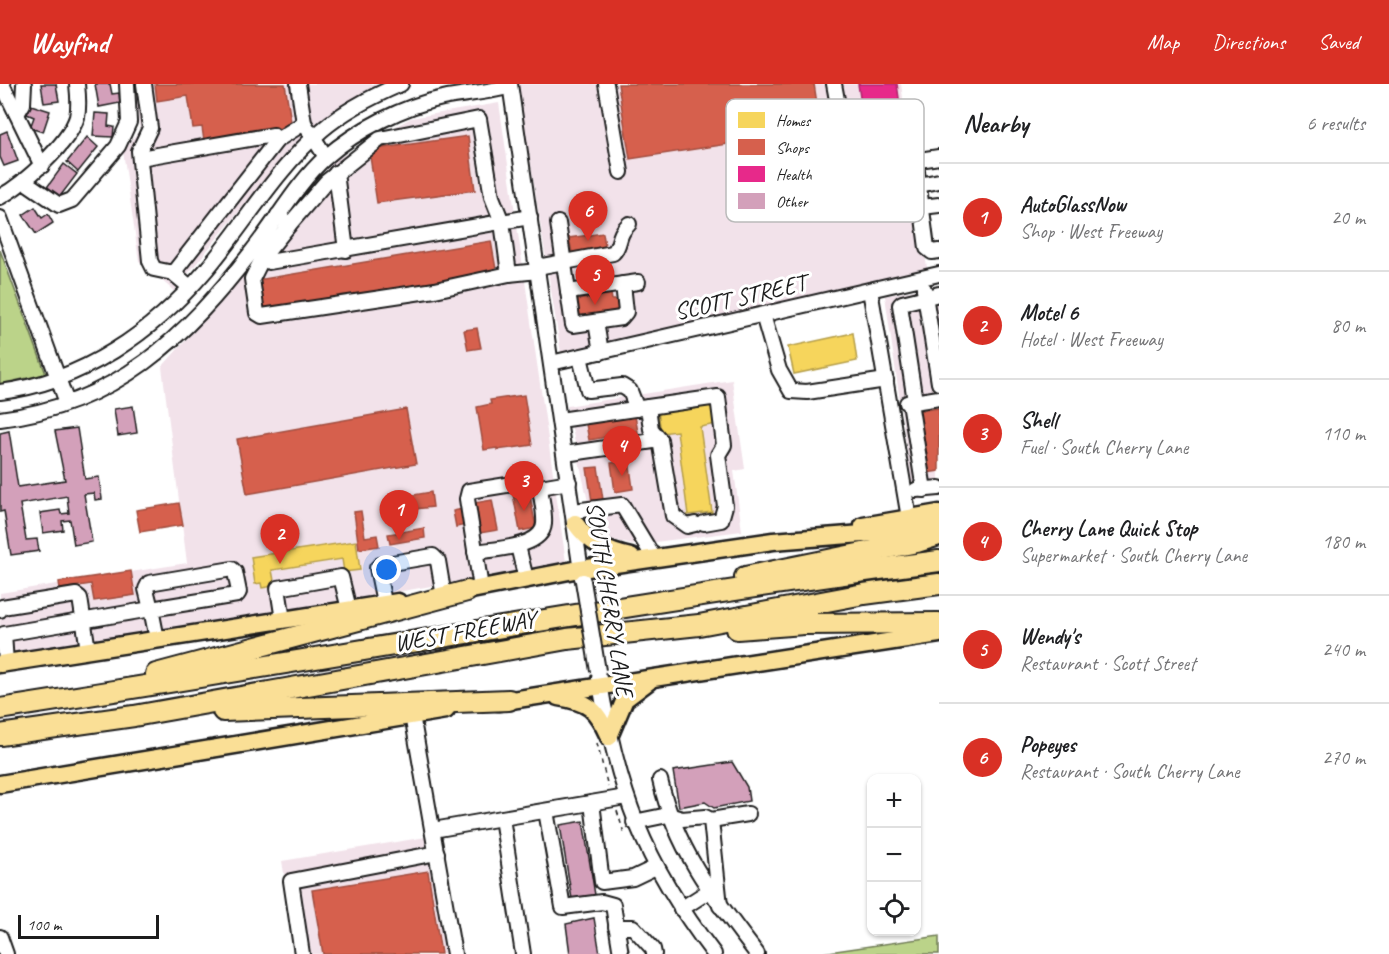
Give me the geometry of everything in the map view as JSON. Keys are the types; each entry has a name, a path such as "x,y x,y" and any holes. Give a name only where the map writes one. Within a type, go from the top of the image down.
{"highway":[{"path":"668,600 691,588 905,545 939,536"},
{"name":"WEST FREEWAY","path":"0,709 668,600 939,561"},
{"name":"WEST FREEWAY","path":"0,735 134,716 567,639 699,625 864,594 939,584"},
{"path":"45,702 385,608 474,590"},
{"path":"699,625 734,629 804,624 939,623"},
{"path":"134,716 278,708 509,700"}],"main road":[{"path":"773,541 939,513"},
{"path":"574,517 584,535 596,545 614,554 649,558"},
{"name":"WEST FREEWAY","path":"474,590 526,579 582,574 649,558 773,541 939,528"},
{"name":"WEST FREEWAY","path":"3,664 349,609 385,608"},
{"path":"0,784 547,694 599,678 656,677 939,634"},
{"path":"602,737 625,699 634,690 656,677"},
{"path":"547,694 584,701 600,716 602,737"}],"street":[{"path":"2,84 42,165"},
{"path":"17,114 23,104 24,84"},
{"path":"0,197 24,181 42,165 77,117 77,84"},
{"path":"24,181 59,205 72,200 118,146 129,123 127,84"},
{"path":"144,84 150,128 139,151 150,261 154,269 173,273 190,287"},
{"path":"300,84 304,123 326,157"},
{"path":"0,392 59,378 106,356 144,330 190,287 256,204 313,139 382,88 401,84"},
{"path":"606,84 621,172"},
{"path":"834,84 837,99"},
{"path":"510,85 446,97 410,107 367,129 326,157 278,215 258,254 252,279 257,313 262,316 435,290 613,253 621,232 629,224"},
{"name":"SOUTH CHERRY LANE","path":"510,85 599,678 602,737 634,822 656,867 681,909 714,954"},
{"path":"410,107 417,130"},
{"path":"0,419 67,403 122,378 162,350 289,225 331,177 380,139 479,119 492,197 502,222 510,274"},
{"path":"173,273 277,140 304,123"},
{"path":"140,158 273,135 277,140"},
{"path":"924,160 939,157"},
{"path":"314,171 331,177"},
{"path":"331,177 346,250"},
{"path":"924,183 939,181"},
{"path":"924,207 939,205"},
{"path":"278,215 289,225"},
{"path":"258,254 269,262 530,217"},
{"path":"0,218 67,403"},
{"path":"924,222 933,250"},
{"path":"558,223 573,325 616,319 625,315 623,284"},
{"path":"925,230 939,228"},
{"name":"SCOTT STREET","path":"551,363 939,274"},
{"path":"921,278 932,296 939,383"},
{"path":"568,292 638,282"},
{"path":"870,290 909,518"},
{"path":"924,490 900,306 902,303 932,296"},
{"path":"763,315 779,370 791,391 807,393 886,380"},
{"path":"596,322 601,352"},
{"path":"560,420 642,408 718,397 724,445 718,455 725,506 721,520 687,526 673,516 660,440 651,429 642,408 630,391 622,386 588,390 580,357"},
{"path":"890,405 939,398"},
{"path":"565,454 660,440"},
{"path":"474,590 475,552 467,499 469,491 532,481 540,487 569,482"},
{"path":"475,552 518,546 534,540 544,528 540,487"},
{"path":"905,491 939,488"},
{"path":"574,517 622,505 649,558"},
{"path":"518,546 526,579"},
{"path":"385,608 377,567 380,565 433,556 438,561 444,596"},
{"path":"4,634 151,609 237,595 239,592 235,572 232,569 149,583 146,589 151,609 157,639"},
{"path":"283,620 278,588 341,577 349,609"},
{"path":"3,664 4,634 0,611 2,607 76,595 80,598 88,650"},
{"path":"412,715 454,954"},
{"path":"660,780 668,815 709,891 757,954"},
{"path":"433,830 626,797"},
{"path":"592,803 602,882 633,878 656,867"},
{"path":"546,811 563,907 602,902 613,905 621,954"},
{"path":"634,822 668,815 682,819 705,817 711,820 748,814"},
{"path":"502,818 523,954"},
{"path":"711,820 720,906"},
{"path":"302,954 291,880 437,854"},
{"path":"681,909 709,891"},
{"path":"616,927 633,927 654,949 654,954"},
{"path":"0,938 6,954"}],"path":[{"path":"602,737 611,794"},
{"path":"615,808 624,833"}],"shaded area":[{"path":"133,84 384,84 326,120 291,148 174,291 139,261 123,151 140,130"},
{"path":"518,84 901,84 903,99 726,99 726,222 920,222 927,268 561,353"},
{"path":"499,103 566,562 245,619 0,657 0,593 187,563 162,367 270,246 333,161 411,118"},
{"path":"939,285 939,497 914,500 885,296"},
{"path":"732,380 745,469 734,471 742,531 632,545 602,537 592,520 567,406"},
{"path":"432,836 451,954 297,954 282,861"}],"green space":[{"path":"0,250 46,374 0,384"},
{"path":"939,936 939,954 815,954"}],"building: Homes":[{"path":"853,333 857,361 794,374 788,347"},
{"path":"714,402 717,424 700,427 712,512 688,515 677,431 661,433 658,410"},
{"path":"356,541 360,570 344,572 342,559 272,570 275,586 262,588 261,583 255,584 251,557"}],"building: Shops":[{"path":"155,84 285,84 292,128 204,141 202,127 193,128 188,96 157,101"},
{"path":"618,84 814,84 816,99 726,99 726,144 630,159"},
{"path":"468,136 475,190 377,203 369,150"},
{"path":"603,233 605,246 572,252 569,238"},
{"path":"491,241 497,275 262,314 257,280"},
{"path":"611,294 612,300 617,300 619,310 580,316 578,300"},
{"path":"477,328 481,348 468,350 464,330"},
{"path":"524,395 532,445 484,450 477,407 491,404 490,400"},
{"path":"939,408 939,471 927,473 918,411"},
{"path":"406,409 416,464 247,494 237,439"},
{"path":"635,416 638,432 589,440 586,424"},
{"path":"629,460 633,489 615,492 611,463"},
{"path":"598,467 604,506 593,508 587,468"},
{"path":"529,491 536,528 520,531 513,494"},
{"path":"431,492 433,507 415,509 413,495"},
{"path":"492,500 498,530 480,533 474,503"},
{"path":"179,503 183,525 140,532 136,510"},
{"path":"463,509 466,525 456,527 453,511"},
{"path":"361,511 365,537 377,535 379,546 359,549 354,512"},
{"path":"424,528 425,538 390,544 388,534"},
{"path":"131,571 135,595 94,601 91,584 60,589 59,582"},
{"path":"428,871 441,954 323,954 312,890"}],"building: Health":[{"path":"858,84 897,84 899,99 860,99"}],"building: Other":[{"path":"41,84 56,84 59,101 44,103"},
{"path":"95,84 110,84 112,94 119,93 120,103 99,107"},
{"path":"31,105 50,111 43,132 30,128 34,117 27,114"},
{"path":"95,113 109,114 108,126 114,127 113,137 93,136"},
{"path":"7,131 18,161 4,166 0,157 0,134"},
{"path":"87,137 98,147 78,172 67,162"},
{"path":"64,164 77,174 58,199 45,190"},
{"path":"35,207 42,218 48,214 53,223 36,234 23,215"},
{"path":"133,406 137,433 118,436 114,409"},
{"path":"77,428 85,479 99,477 102,499 95,500 94,493 84,494 92,542 74,545 70,520 62,521 63,530 43,533 40,513 60,510 61,514 69,513 67,496 20,504 26,540 37,539 39,551 11,555 4,511 0,512 0,433 9,431 18,487 65,480 55,431"},
{"path":"732,762 747,787 749,801 714,808 705,802 679,807 673,771"},
{"path":"583,821 595,895 572,899 560,825"},
{"path":"594,918 600,954 570,954 566,924"}],"place":[{"name":"Popeyes","path":"588,241"},
{"name":"Wendy's","path":"595,305"},
{"name":"Cherry Lane Quick Stop","path":"622,476"},
{"name":"Shell","path":"524,511"},
{"name":"AutoGlassNow","path":"399,540"},
{"name":"Motel 6","path":"280,564"}]}
